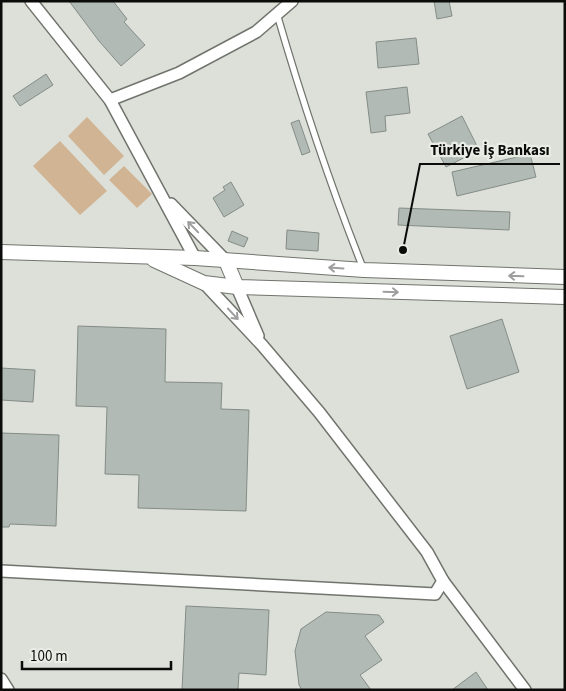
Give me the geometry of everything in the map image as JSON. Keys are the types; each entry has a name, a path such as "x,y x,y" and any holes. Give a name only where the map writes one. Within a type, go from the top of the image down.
{"street":[{"path":"31,1 110,100 195,258 204,283 262,345 319,412 427,552 443,581 525,690"},
{"path":"110,100 179,73 256,32 292,1"},
{"path":"161,194 226,260 262,345"},
{"path":"1,252 195,258 364,270 565,277"},
{"path":"148,258 204,283 237,288 565,297"},
{"path":"1,572 435,594 443,581"},
{"path":"1,679 8,690"}],"lane":[{"path":"276,14 297,84 336,200 364,270"}],"shaded area":[{"path":"87,117 124,156 104,175 68,136"},
{"path":"60,141 107,191 80,215 33,166"},
{"path":"124,166 152,194 137,208 109,180"}],"building":[{"path":"69,1 113,1 127,19 124,22 145,45 121,66 99,41"},
{"path":"434,1 449,1 452,16 437,19"},
{"path":"416,38 419,64 378,68 376,42"},
{"path":"46,74 53,85 20,106 13,96"},
{"path":"407,87 410,113 385,116 386,131 371,133 366,92"},
{"path":"462,116 479,150 446,167 428,134"},
{"path":"299,120 310,152 302,155 291,123"},
{"path":"530,154 536,177 457,196 452,172"},
{"path":"231,182 244,205 224,217 213,198 225,190 223,187"},
{"path":"399,208 510,212 509,230 398,225"},
{"path":"287,230 319,233 318,251 286,249"},
{"path":"232,231 248,238 244,247 228,241"},
{"path":"502,319 519,372 467,389 450,336"},
{"path":"78,326 166,329 165,382 222,383 221,409 249,410 246,511 138,508 139,475 105,474 107,407 76,406"},
{"path":"1,368 35,370 33,402 1,400"},
{"path":"1,433 59,435 56,526 10,524 9,527 1,527"},
{"path":"186,606 269,610 266,675 239,673 238,690 182,690"},
{"path":"326,612 379,615 384,622 365,636 382,660 360,675 371,690 302,690 299,685 295,651 301,629"},
{"path":"476,672 488,690 452,690"}],"place":[{"name":"Türkiye İş Bankası","path":"403,250"}]}
